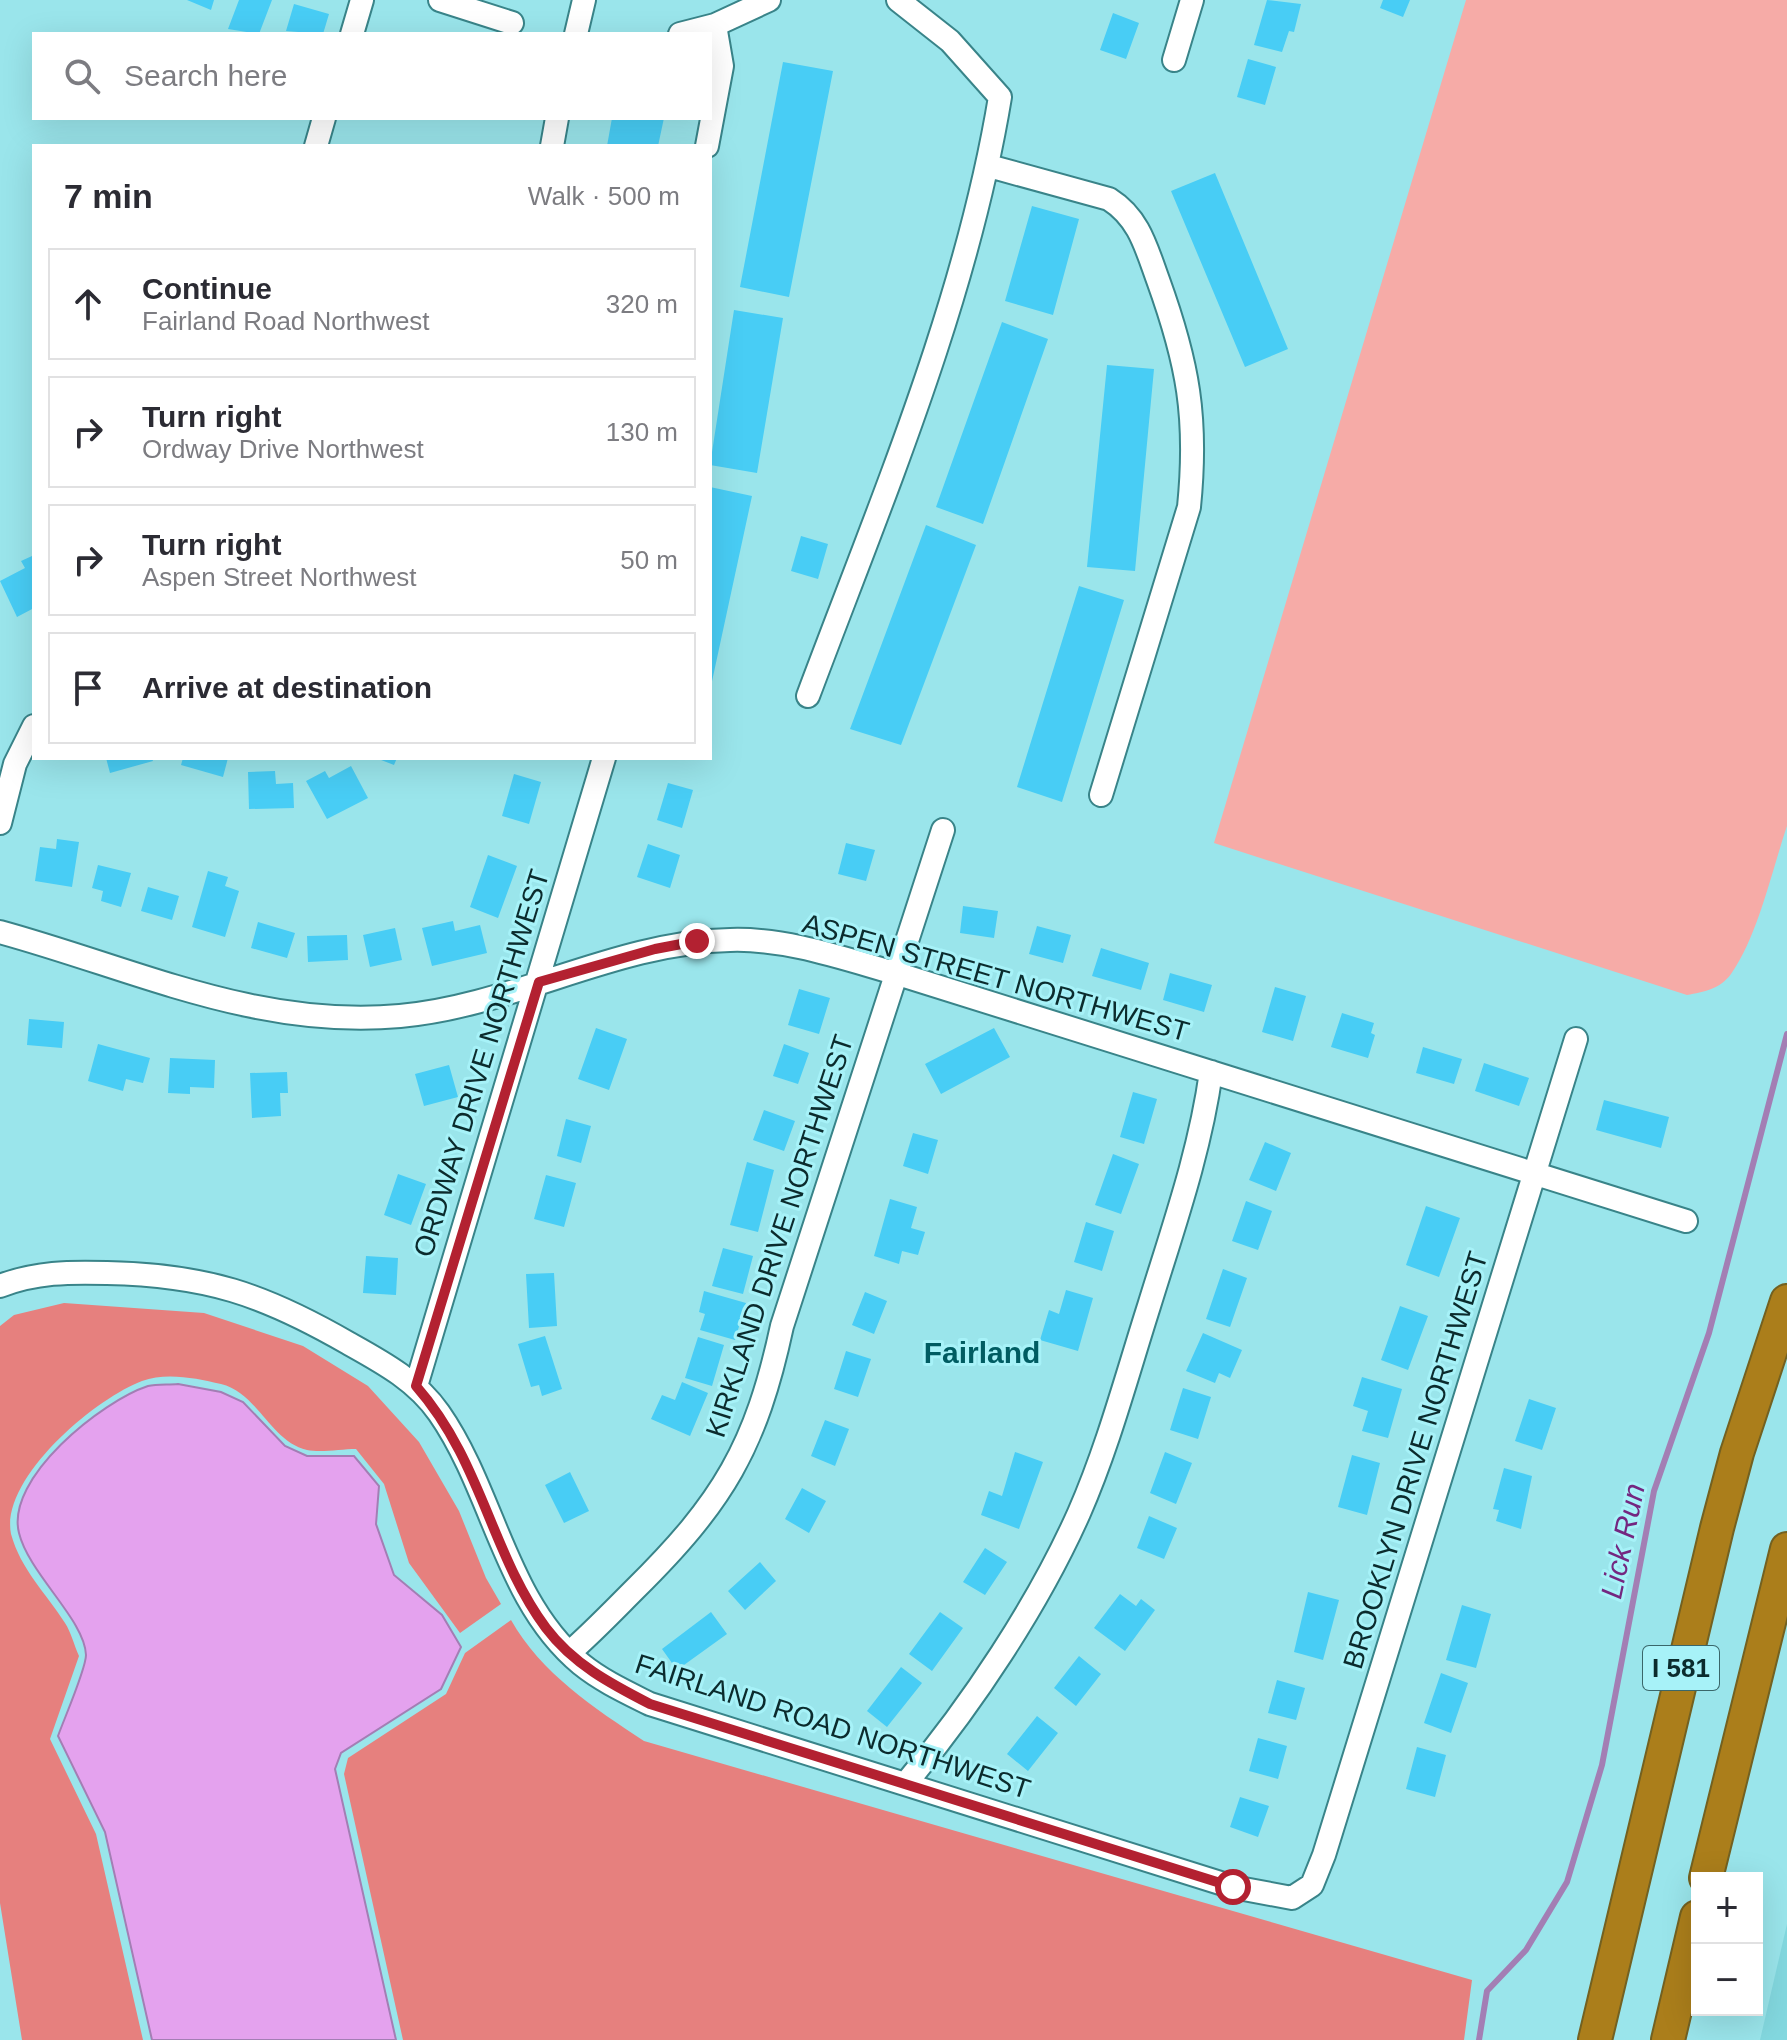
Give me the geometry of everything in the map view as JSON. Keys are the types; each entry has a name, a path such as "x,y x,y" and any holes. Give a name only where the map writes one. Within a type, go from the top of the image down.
{"highway":[{"name":"I 581","path":"1595,2040 1713,1543 1737,1453 1787,1301"},
{"name":"I 581","path":"1707,1872 1787,1549"},
{"path":"1668,2040 1691,1942"}],"street":[{"path":"353,32 362,0"},
{"path":"440,0 512,23"},
{"path":"576,32 584,0"},
{"path":"685,32 769,0"},
{"path":"808,696 937,341 989,166 1000,97 950,41 898,0"},
{"path":"1174,60 1192,0"},
{"path":"712,119 729,14"},
{"path":"317,144 323,120"},
{"path":"552,144 557,120"},
{"path":"707,144 712,120"},
{"path":"989,166 1109,199 1124,208 1140,231 1181,342 1189,380 1193,466 1189,507 1101,795"},
{"path":"0,823 15,764 32,730"},
{"name":"ORDWAY DRIVE NORTHWEST","path":"416,1386 603,760"},
{"name":"KIRKLAND DRIVE NORTHWEST","path":"569,1653 682,1543 732,1473 752,1431 771,1374 782,1326 943,830"},
{"name":"ASPEN STREET NORTHWEST","path":"0,932 231,1004 326,1017 398,1016 440,1011 655,949 731,940 765,941 895,973 1686,1221"},
{"name":"BROOKLYN DRIVE NORTHWEST","path":"1304,1893 1312,1885 1324,1855 1576,1039"},
{"path":"906,1783 960,1716 1050,1572 1079,1512 1185,1192 1200,1135 1211,1072"},
{"name":"FAIRLAND ROAD NORTHWEST","path":"0,1286 28,1276 57,1271 151,1274 219,1284 260,1297 310,1321 393,1368 416,1386 453,1435 530,1603 569,1653 610,1684 650,1704 1233,1887 1282,1898 1304,1893"}],"shaded area":[{"path":"1466,0 1787,0 1787,826 1757,922 1741,959 1722,983 1700,993 1687,995 1214,843"},
{"path":"64,1303 204,1313 303,1346 368,1386 419,1442 459,1511 486,1578 501,1604 460,1633 409,1563 384,1484 356,1449 313,1451 294,1445 273,1428 245,1397 221,1384 171,1376 142,1381 123,1390 77,1422 35,1465 20,1489 12,1512 11,1534 27,1570 67,1627 79,1656 50,1739 96,1834 143,2040 22,2040 0,1903 0,1326 14,1315"},
{"path":"178,1384 221,1392 243,1402 285,1446 307,1456 354,1456 379,1486 376,1524 394,1575 442,1615 461,1647 441,1689 341,1753 335,1769 396,2040 152,2040 105,1832 58,1736 85,1662 83,1641 25,1549 19,1533 19,1512 27,1489 42,1466 83,1425 129,1394 148,1386"},
{"path":"511,1620 537,1657 553,1673 644,1741 1472,1980 1464,2040 403,2040 344,1774 348,1758 446,1694 465,1653"},
{"path":"1787,1924 1787,2040 1760,2040"}],"building":[{"path":"187,0 214,0 211,10"},
{"path":"239,0 272,0 260,32 228,29"},
{"path":"1267,0 1301,4 1294,32 1289,31 1282,52 1254,45"},
{"path":"1383,0 1410,0 1403,17 1380,8"},
{"path":"294,4 329,14 324,32 286,31"},
{"path":"1113,13 1139,23 1126,59 1100,50"},
{"path":"1248,59 1276,67 1265,105 1237,97"},
{"path":"783,62 833,71 789,297 740,287"},
{"path":"612,120 664,120 658,144 607,144"},
{"path":"1215,173 1288,349 1245,367 1171,191"},
{"path":"1032,206 1079,219 1053,315 1005,301"},
{"path":"734,310 783,318 757,473 712,465"},
{"path":"1002,322 1048,339 983,524 936,507"},
{"path":"1107,365 1154,369 1135,571 1087,567"},
{"path":"712,487 752,496 712,681"},
{"path":"926,525 976,545 901,745 850,729"},
{"path":"801,536 828,544 818,579 791,571"},
{"path":"32,556 32,609 17,617 0,581 25,568 21,561"},
{"path":"1079,586 1124,600 1062,802 1017,787"},
{"path":"107,760 153,761 110,773"},
{"path":"182,760 227,760 223,777 181,765"},
{"path":"351,766 368,798 327,819 306,781 325,771 329,778"},
{"path":"275,771 276,784 293,783 294,808 249,809 248,772"},
{"path":"514,774 541,782 529,824 502,816"},
{"path":"668,783 693,790 682,828 657,820"},
{"path":"57,839 79,842 72,887 35,881 40,847 56,849"},
{"path":"846,843 875,850 866,881 838,874"},
{"path":"648,844 680,855 670,888 637,877"},
{"path":"488,855 517,866 498,918 470,907"},
{"path":"98,865 131,873 121,907 101,901 103,891 92,888"},
{"path":"208,871 228,877 225,886 239,891 225,937 192,927"},
{"path":"148,887 179,896 172,920 141,911"},
{"path":"963,906 998,911 994,938 960,933"},
{"path":"453,921 455,931 480,925 487,953 432,966 422,928"},
{"path":"258,922 295,933 287,958 251,948"},
{"path":"1037,926 1071,935 1063,963 1029,954"},
{"path":"395,928 402,960 370,967 363,935"},
{"path":"347,935 348,960 308,962 307,936"},
{"path":"1101,948 1149,963 1141,990 1092,976"},
{"path":"1170,973 1212,985 1204,1012 1163,1000"},
{"path":"1275,987 1306,996 1293,1041 1262,1032"},
{"path":"799,989 830,998 819,1034 788,1025"},
{"path":"1342,1013 1374,1023 1371,1033 1375,1035 1368,1058 1331,1047"},
{"path":"29,1019 64,1022 62,1048 27,1045"},
{"path":"596,1028 627,1039 609,1090 578,1079"},
{"path":"994,1028 1010,1057 941,1094 925,1064"},
{"path":"98,1044 150,1058 143,1083 126,1079 123,1091 88,1081"},
{"path":"784,1044 809,1053 798,1084 773,1076"},
{"path":"1423,1047 1462,1059 1454,1084 1416,1073"},
{"path":"170,1058 215,1060 214,1088 190,1087 190,1094 168,1093"},
{"path":"1484,1063 1529,1078 1519,1106 1475,1091"},
{"path":"449,1065 458,1097 424,1106 415,1074"},
{"path":"287,1072 288,1093 280,1093 281,1116 252,1118 250,1073"},
{"path":"1133,1092 1157,1099 1144,1144 1120,1137"},
{"path":"1604,1100 1669,1117 1661,1148 1596,1130"},
{"path":"764,1110 795,1121 784,1151 753,1140"},
{"path":"566,1119 591,1126 581,1163 557,1156"},
{"path":"913,1133 938,1140 928,1174 903,1166"},
{"path":"1265,1142 1291,1153 1276,1191 1249,1180"},
{"path":"1113,1154 1139,1164 1121,1214 1095,1205"},
{"path":"747,1162 774,1170 758,1232 730,1225"},
{"path":"398,1174 426,1184 411,1225 384,1215"},
{"path":"546,1175 576,1183 564,1227 534,1219"},
{"path":"890,1199 917,1207 911,1228 925,1232 918,1255 902,1251 899,1264 874,1256"},
{"path":"1246,1201 1272,1211 1258,1250 1232,1241"},
{"path":"1426,1206 1460,1218 1439,1277 1406,1265"},
{"path":"1086,1222 1114,1231 1102,1271 1074,1262"},
{"path":"723,1248 753,1256 743,1294 712,1286"},
{"path":"366,1256 398,1258 396,1295 363,1293"},
{"path":"1223,1269 1247,1278 1230,1327 1206,1319"},
{"path":"554,1273 557,1326 529,1328 526,1274"},
{"path":"1066,1290 1093,1298 1078,1351 1040,1340 1049,1310 1059,1314"},
{"path":"704,1291 746,1303 735,1340 700,1330 705,1314 699,1312"},
{"path":"865,1292 887,1301 874,1334 852,1325"},
{"path":"1400,1306 1428,1316 1408,1370 1381,1360"},
{"path":"1203,1333 1242,1350 1230,1378 1219,1373 1215,1383 1186,1371"},
{"path":"545,1336 562,1389 542,1396 539,1385 531,1387 518,1344"},
{"path":"698,1337 724,1345 712,1386 685,1378"},
{"path":"846,1351 871,1359 858,1397 834,1389"},
{"path":"1362,1377 1402,1389 1388,1438 1362,1431 1368,1411 1353,1406"},
{"path":"682,1382 708,1393 690,1436 651,1419 662,1395 675,1400"},
{"path":"1183,1388 1211,1397 1198,1439 1170,1430"},
{"path":"1529,1399 1556,1408 1542,1450 1515,1441"},
{"path":"825,1420 849,1429 835,1466 811,1456"},
{"path":"1015,1452 1043,1462 1019,1529 981,1515 989,1491 1002,1496"},
{"path":"1165,1452 1192,1463 1176,1504 1150,1493"},
{"path":"1352,1455 1380,1463 1367,1515 1338,1507"},
{"path":"1504,1468 1532,1476 1521,1529 1496,1521 1499,1510 1493,1509"},
{"path":"570,1472 589,1511 564,1523 545,1485"},
{"path":"802,1488 826,1501 809,1533 785,1519"},
{"path":"1149,1516 1177,1528 1164,1559 1137,1548"},
{"path":"985,1548 1007,1562 985,1595 963,1582"},
{"path":"760,1562 776,1581 745,1610 728,1591"},
{"path":"1308,1592 1339,1600 1323,1660 1294,1652"},
{"path":"1120,1594 1136,1606 1141,1599 1155,1610 1125,1651 1094,1628"},
{"path":"1462,1605 1491,1614 1476,1668 1446,1660"},
{"path":"711,1612 727,1634 677,1670 662,1649"},
{"path":"940,1612 963,1628 932,1671 909,1654"},
{"path":"1079,1656 1101,1674 1076,1706 1054,1688"},
{"path":"901,1667 922,1683 887,1727 867,1711"},
{"path":"1441,1673 1468,1683 1451,1733 1424,1723"},
{"path":"1277,1680 1305,1688 1296,1720 1268,1713"},
{"path":"1037,1716 1058,1733 1028,1771 1007,1754"},
{"path":"1258,1738 1287,1746 1278,1779 1249,1771"},
{"path":"1417,1747 1446,1755 1435,1797 1406,1789"},
{"path":"1240,1797 1269,1806 1258,1837 1230,1827"}],"waterway":[{"name":"Lick Run","path":"1479,2040 1487,1991 1526,1950 1567,1882 1602,1765 1654,1491 1709,1333 1787,1034"}],"district":[{"name":"Fairland","path":"982,1353"}],"route":[{"path":"697,941 655,949 539,982 416,1386 453,1435 530,1603 547,1630 584,1666 610,1684 650,1704 1233,1887"}]}
